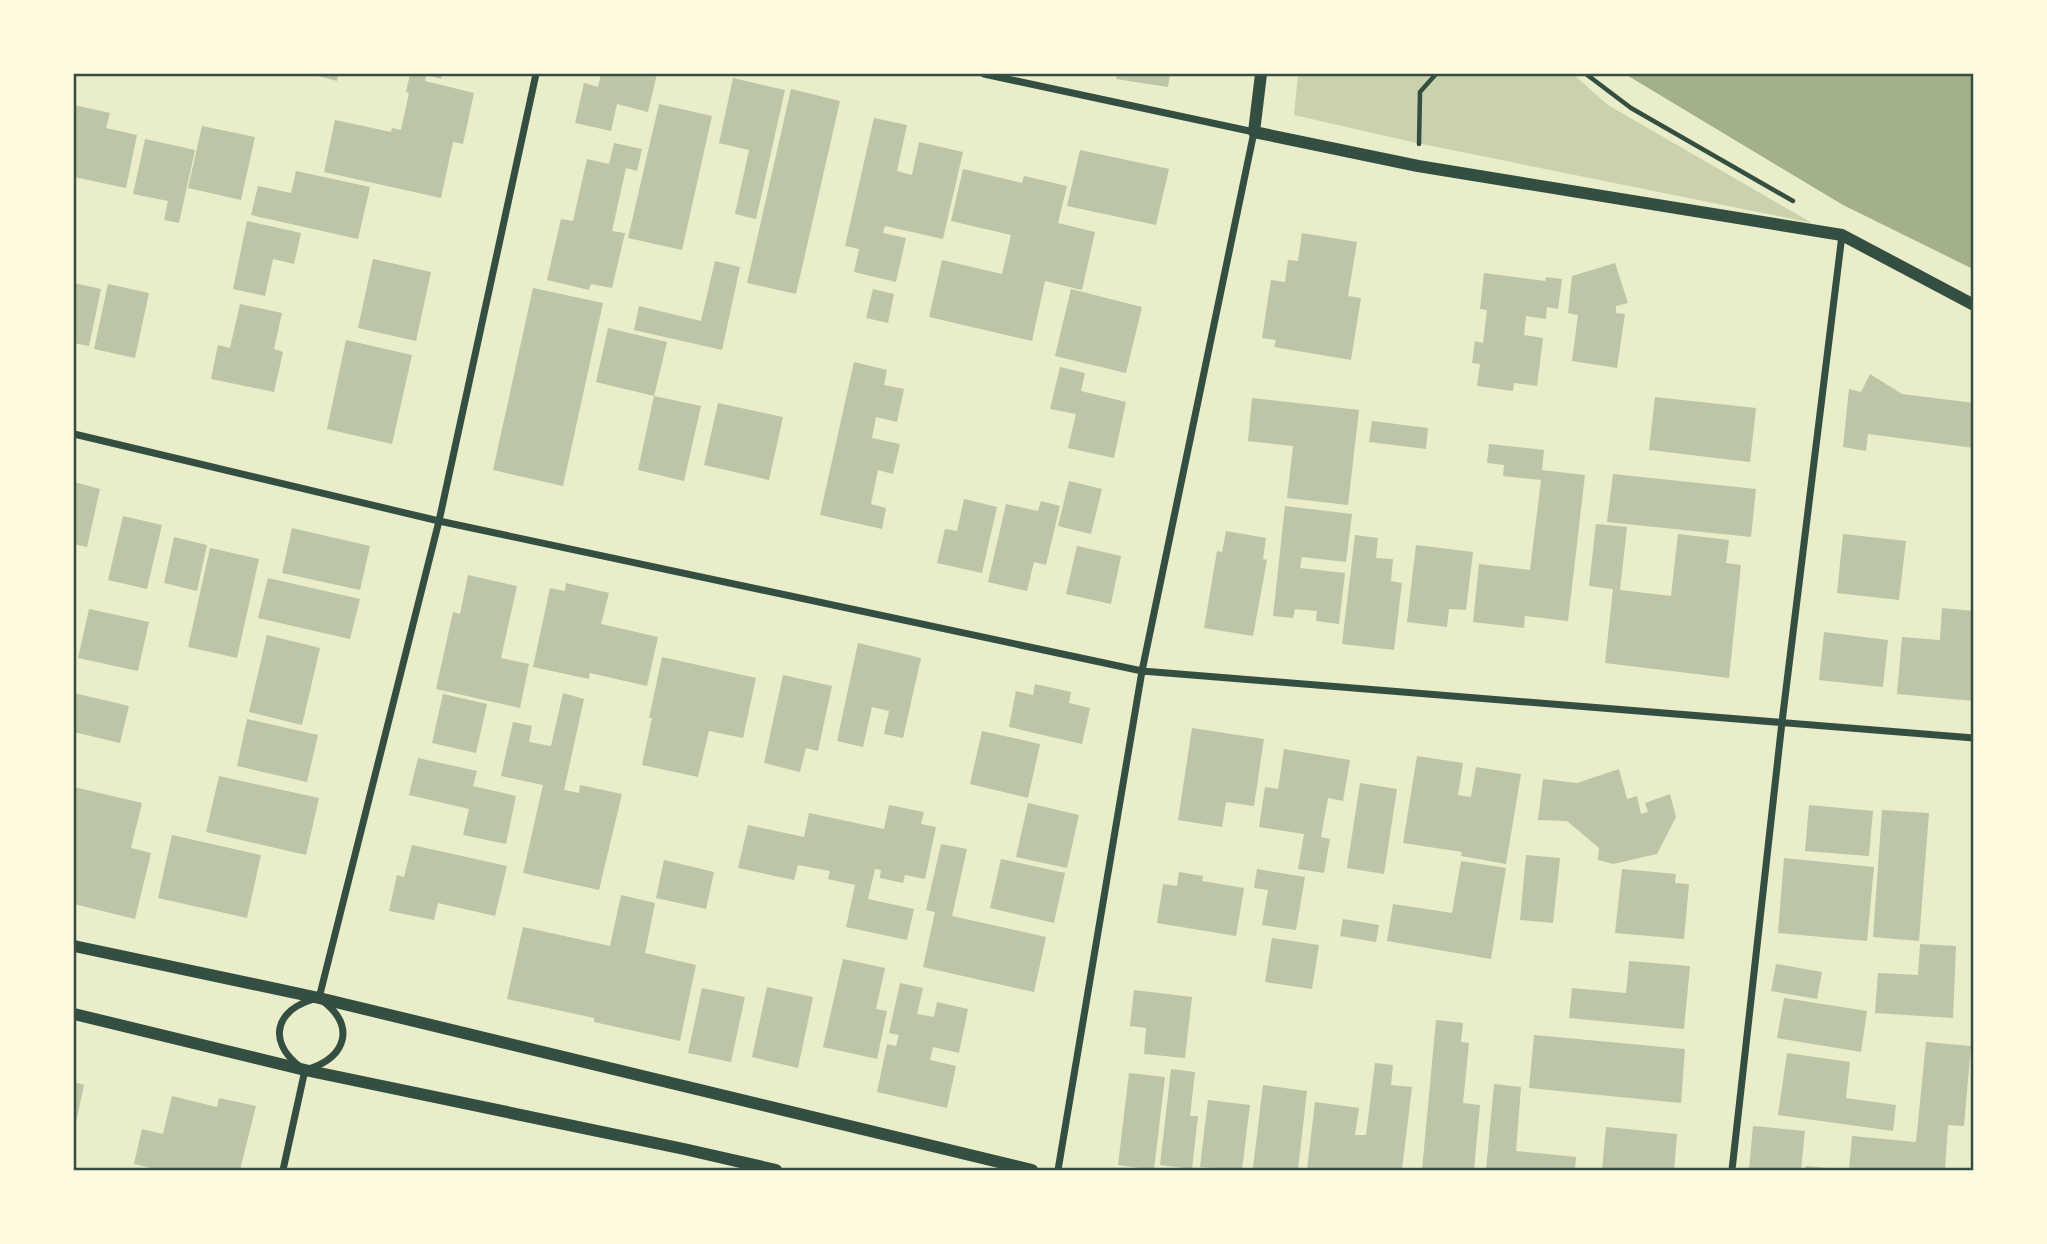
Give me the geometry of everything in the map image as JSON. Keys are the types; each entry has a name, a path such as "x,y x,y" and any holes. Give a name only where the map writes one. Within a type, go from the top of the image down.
{"street":[{"path":"319,998 439,521 536,74"},
{"path":"984,74 1418,166 1842,235 1973,305"},
{"path":"1058,1171 1142,671 1254,132 1261,74"},
{"path":"1731,1171 1782,722 1842,235"},
{"path":"74,434 439,521 1142,671 1973,738"},
{"path":"74,946 319,998 1032,1171"},
{"path":"305,1070 281,1045 279,1032 287,1012 296,1005 319,998"},
{"path":"305,1070 335,1055 343,1037 343,1026 338,1016 319,998"},
{"path":"74,1014 305,1070 684,1149 776,1171"},
{"path":"283,1171 305,1070"}],"path":[{"path":"1418,166 1420,92 1436,74"},
{"path":"1586,74 1631,108 1793,201"}],"shaded area":[{"path":"1298,74 1573,74 1608,105 1812,223 1412,142 1294,115"},
{"path":"1625,74 1973,74 1973,269 1843,205"}],"building":[{"path":"310,74 338,74 337,81"},
{"path":"410,74 442,74 441,79 426,75 425,81 474,93 463,144 453,142 441,198 324,172 335,120 391,132 392,128 401,130"},
{"path":"601,74 657,74 648,112 617,104 611,131 575,123 584,83 598,87"},
{"path":"1117,74 1170,74 1168,87 1116,79"},
{"path":"733,78 785,90 756,219 735,214 749,150 719,143"},
{"path":"791,89 840,101 796,294 747,283"},
{"path":"659,104 712,116 682,250 628,238"},
{"path":"74,105 110,113 106,128 137,135 126,188 74,177"},
{"path":"874,118 907,125 897,171 912,175 919,142 963,152 943,239 885,226 883,233 906,238 896,282 854,272 859,249 845,246"},
{"path":"202,126 255,137 241,200 188,188"},
{"path":"145,139 195,150 179,223 164,220 168,201 133,194"},
{"path":"614,143 642,149 637,171 626,168 612,231 625,233 612,288 591,284 589,290 547,280 561,219 573,221 587,159 609,164"},
{"path":"1080,150 1169,169 1156,225 1067,206"},
{"path":"963,169 1022,183 1024,176 1067,186 1058,223 1095,232 1082,290 1045,281 1032,341 929,317 942,260 1002,274 1011,235 951,221"},
{"path":"296,171 370,187 358,239 251,215 258,186 291,193"},
{"path":"247,221 301,233 294,264 273,259 265,296 233,289"},
{"path":"1302,233 1357,242 1348,296 1361,298 1351,360 1274,347 1276,340 1262,338 1271,280 1285,282 1288,260 1298,261"},
{"path":"373,259 431,272 416,341 358,328"},
{"path":"715,261 740,267 722,350 634,330 639,306 701,321"},
{"path":"1615,263 1628,303 1616,306 1616,313 1625,314 1617,368 1572,361 1578,315 1568,313 1572,276"},
{"path":"1484,273 1545,281 1546,277 1562,279 1558,309 1547,307 1546,319 1526,316 1524,335 1543,338 1537,386 1514,383 1513,391 1477,386 1480,364 1472,363 1475,341 1483,343 1487,310 1480,309"},
{"path":"74,283 101,289 89,346 74,343"},
{"path":"108,284 149,293 135,358 94,349"},
{"path":"533,288 603,303 563,486 493,470"},
{"path":"873,289 894,294 888,323 866,318"},
{"path":"1071,289 1142,307 1126,373 1055,356"},
{"path":"240,304 282,313 274,349 283,352 274,392 211,379 218,345 230,348"},
{"path":"608,328 667,342 654,396 596,382"},
{"path":"346,340 412,355 392,444 327,429"},
{"path":"854,362 887,370 884,385 904,389 897,422 876,417 872,438 900,444 893,474 878,470 871,504 886,508 882,529 820,515"},
{"path":"1060,367 1085,373 1081,391 1126,402 1114,458 1068,448 1076,414 1050,409"},
{"path":"1870,374 1902,394 1974,403 1974,448 1868,434 1866,451 1843,447 1849,389 1861,392"},
{"path":"654,396 701,406 684,481 638,470"},
{"path":"1655,397 1756,408 1750,462 1649,450"},
{"path":"1252,398 1359,410 1348,505 1287,498 1293,446 1248,441"},
{"path":"718,403 783,417 769,480 704,465"},
{"path":"1372,421 1428,428 1426,449 1369,442"},
{"path":"1489,444 1544,450 1542,470 1585,475 1568,621 1525,616 1524,628 1473,622 1479,564 1530,570 1541,480 1503,476 1504,465 1487,463"},
{"path":"1613,474 1756,489 1751,537 1607,522"},
{"path":"1069,481 1102,489 1091,534 1058,526"},
{"path":"74,482 100,489 87,547 74,544"},
{"path":"964,499 997,507 982,573 937,563 945,529 957,531"},
{"path":"1041,501 1060,506 1046,565 1034,562 1027,591 988,582 1006,504 1038,511"},
{"path":"1285,506 1352,514 1346,562 1302,557 1300,568 1345,573 1339,624 1316,621 1317,611 1295,609 1293,618 1273,616"},
{"path":"123,516 162,525 147,589 108,580"},
{"path":"1596,524 1627,527 1620,590 1671,596 1678,534 1729,540 1726,563 1741,565 1729,678 1605,663 1613,589 1589,586"},
{"path":"292,528 370,546 360,590 282,573"},
{"path":"1226,531 1266,538 1263,559 1267,560 1253,636 1204,628 1217,551 1222,552"},
{"path":"1843,534 1906,541 1899,600 1837,593"},
{"path":"1355,535 1378,538 1376,558 1393,559 1391,581 1402,583 1394,650 1342,644"},
{"path":"174,537 207,545 197,591 164,583"},
{"path":"1416,545 1473,552 1466,610 1449,609 1447,627 1407,622"},
{"path":"1077,546 1121,556 1111,604 1066,594"},
{"path":"210,548 259,559 237,658 188,647"},
{"path":"468,575 517,586 501,658 529,664 520,708 436,689 453,612 460,614"},
{"path":"268,578 360,599 350,639 258,618"},
{"path":"566,583 609,593 601,624 658,637 647,686 590,673 589,679 533,667 550,588 565,591"},
{"path":"1942,608 1974,611 1974,701 1897,694 1902,637 1940,640"},
{"path":"89,609 149,622 138,671 78,658"},
{"path":"1824,632 1888,640 1883,687 1819,680"},
{"path":"267,635 320,648 302,725 249,712"},
{"path":"858,643 921,658 903,738 884,734 889,711 872,707 863,747 837,741"},
{"path":"662,657 756,678 743,738 709,731 698,777 642,765"},
{"path":"783,675 832,686 818,751 806,748 800,772 764,763"},
{"path":"1035,684 1071,692 1069,703 1090,708 1082,744 1009,727 1016,691 1033,695"},
{"path":"74,693 129,706 120,743 74,732"},
{"path":"563,693 584,699 564,790 579,793 580,785 622,794 599,890 523,873 543,785 501,776 513,722 532,726 529,742 551,746"},
{"path":"443,694 487,704 476,753 432,743"},
{"path":"247,719 318,735 307,782 237,766"},
{"path":"1192,728 1264,739 1254,806 1226,802 1222,827 1178,820"},
{"path":"982,731 1040,744 1028,798 970,784"},
{"path":"1284,749 1350,760 1343,801 1328,798 1321,837 1330,839 1324,873 1298,869 1304,834 1259,827 1265,787 1278,789"},
{"path":"1417,756 1463,763 1458,795 1471,797 1476,767 1521,774 1506,864 1461,856 1462,852 1403,843"},
{"path":"418,758 477,771 473,786 516,796 506,844 463,835 469,809 409,795"},
{"path":"1619,769 1627,799 1637,796 1641,814 1648,812 1645,803 1670,794 1676,817 1657,854 1613,864 1598,860 1599,848 1567,821 1538,820 1543,779 1577,783"},
{"path":"219,776 319,798 306,855 206,832"},
{"path":"1360,783 1397,789 1384,874 1347,868"},
{"path":"74,787 142,803 131,848 151,853 135,919 74,904"},
{"path":"1028,803 1079,815 1067,868 1016,857"},
{"path":"889,805 924,812 921,824 936,827 925,879 905,875 903,883 880,878 881,870 875,869 868,899 914,909 907,940 846,927 855,885 828,879 830,871 798,865 794,880 738,868 748,825 804,837 809,813 884,829"},
{"path":"1809,805 1873,811 1869,856 1805,851"},
{"path":"1882,810 1929,813 1919,941 1873,937"},
{"path":"172,835 261,855 247,918 158,898"},
{"path":"941,844 967,849 952,916 1046,937 1034,992 923,967 935,912 926,910"},
{"path":"412,845 507,866 495,916 438,903 434,920 389,911 397,875 404,877"},
{"path":"1526,855 1560,858 1553,923 1520,920"},
{"path":"1784,858 1874,867 1867,941 1778,933"},
{"path":"1001,859 1065,873 1054,923 990,908"},
{"path":"664,860 714,872 706,909 656,898"},
{"path":"1461,861 1506,868 1491,959 1387,941 1393,904 1452,913"},
{"path":"1257,869 1305,877 1296,930 1262,925 1268,890 1254,888"},
{"path":"1622,869 1676,874 1675,883 1689,884 1684,939 1615,933"},
{"path":"1179,872 1203,876 1202,881 1244,888 1236,936 1157,923 1163,884 1177,886"},
{"path":"621,895 655,903 645,953 696,965 680,1041 507,999 523,927 610,946"},
{"path":"1343,919 1379,925 1376,942 1340,936"},
{"path":"1272,938 1319,945 1312,989 1265,982"},
{"path":"1920,944 1956,946 1953,1018 1875,1013 1878,973 1918,975"},
{"path":"843,959 885,968 876,1009 887,1011 877,1059 823,1047"},
{"path":"1629,961 1690,966 1684,1029 1569,1018 1572,988 1626,993"},
{"path":"1776,964 1822,972 1817,999 1771,991"},
{"path":"900,983 923,988 917,1014 934,1017 937,1002 968,1009 959,1053 933,1047 930,1060 956,1066 947,1108 877,1092 887,1044 896,1046 899,1035 889,1033"},
{"path":"767,987 813,997 798,1068 752,1057"},
{"path":"702,988 745,997 731,1062 688,1053"},
{"path":"1134,990 1192,997 1185,1058 1144,1054 1146,1028 1130,1026"},
{"path":"1784,998 1867,1011 1861,1052 1777,1038"},
{"path":"1436,1020 1463,1023 1461,1042 1469,1043 1463,1103 1480,1105 1474,1170 1422,1170"},
{"path":"1534,1035 1685,1049 1681,1103 1529,1088"},
{"path":"1926,1042 1971,1046 1964,1126 1948,1125 1945,1170 1849,1170 1852,1136 1916,1142"},
{"path":"1787,1053 1850,1062 1846,1098 1896,1105 1893,1131 1778,1115"},
{"path":"1375,1063 1393,1065 1391,1085 1412,1087 1402,1170 1307,1170 1315,1102 1359,1108 1355,1135 1366,1135"},
{"path":"1171,1069 1195,1072 1190,1116 1198,1116 1192,1169 1160,1165"},
{"path":"1129,1073 1165,1077 1154,1170 1118,1165"},
{"path":"74,1082 84,1085 75,1127 74,1127"},
{"path":"1494,1084 1521,1087 1516,1151 1576,1157 1575,1170 1486,1170"},
{"path":"1263,1085 1307,1091 1298,1170 1253,1168"},
{"path":"172,1096 217,1107 219,1098 256,1106 240,1170 160,1170 134,1164 142,1129 163,1134"},
{"path":"1208,1100 1250,1105 1242,1170 1200,1167"},
{"path":"1753,1126 1805,1131 1801,1170 1749,1170"},
{"path":"1606,1127 1677,1134 1674,1170 1602,1170"},
{"path":"1806,1166 1837,1169 1837,1170 1806,1170"}]}
